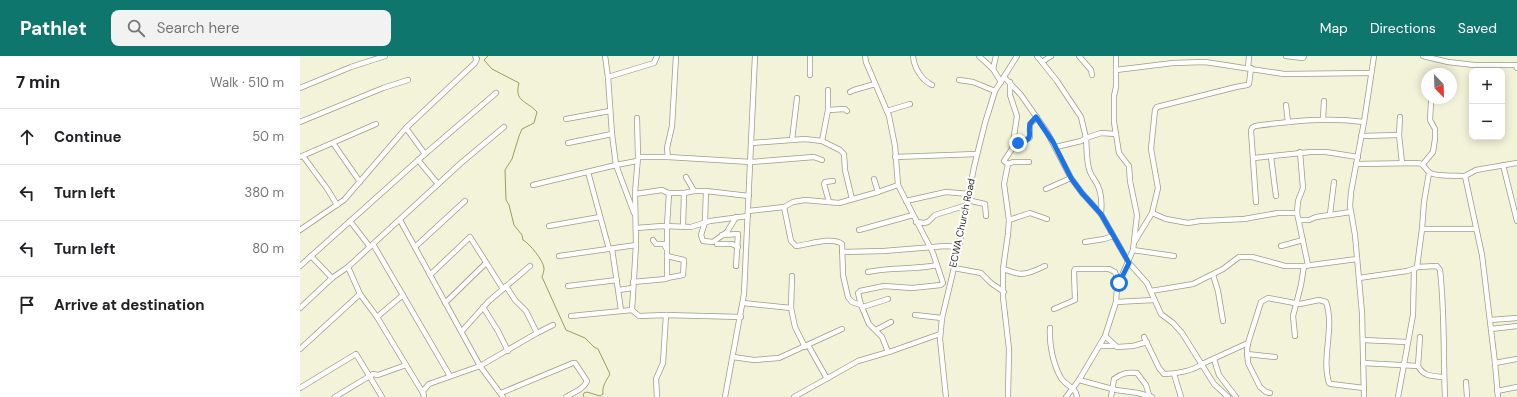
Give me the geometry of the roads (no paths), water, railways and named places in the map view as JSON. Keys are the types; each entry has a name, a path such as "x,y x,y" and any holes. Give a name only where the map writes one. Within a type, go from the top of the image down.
{"street":[{"path":"300,88 385,56"},
{"path":"300,230 344,200 406,128 475,63 477,59 475,56"},
{"path":"605,56 616,165 634,215 636,228 632,310"},
{"path":"608,77 654,63 657,56"},
{"path":"668,157 667,148 672,126 676,56"},
{"path":"725,397 743,303 752,143 755,56"},
{"path":"810,56 810,75"},
{"path":"865,56 866,62 887,110 895,146 898,185 916,222 930,246 943,284 948,290"},
{"path":"913,56 913,64 925,81 932,85"},
{"path":"979,56 993,68 1001,82"},
{"path":"993,68 996,56"},
{"name":"ECWA Church Road","path":"946,397 940,334 942,318 959,247 985,123 995,91 1017,56"},
{"path":"1036,56 1057,81 1081,117 1086,138 1088,164 1090,172 1098,187 1102,201 1101,214"},
{"path":"1042,62 1051,56"},
{"path":"1079,56 1091,70 1092,75"},
{"path":"1066,397 1079,380 1105,336 1116,302 1117,287 1129,263 1133,250 1137,215 1130,181 1129,166 1119,153 1113,111 1116,87 1116,56"},
{"path":"1134,241 1152,213 1158,188 1151,149 1155,110 1157,107 1236,87 1247,86 1250,84 1250,56"},
{"path":"1286,56 1303,58 1304,56"},
{"path":"1364,397 1363,340 1359,278 1351,212 1351,192 1374,56"},
{"path":"1423,56 1441,58 1448,62 1474,65 1516,65 1517,68"},
{"path":"1116,70 1190,62 1215,63 1284,74 1371,74"},
{"path":"1004,77 1021,95 1047,132 1071,178 1101,214 1129,263 1138,272 1151,291 1161,314 1173,323 1182,333 1214,384 1228,397"},
{"path":"300,122 383,88 408,80"},
{"path":"958,80 972,82 995,91"},
{"path":"1010,82 1010,95 1017,116 1012,149"},
{"path":"850,92 875,84"},
{"path":"822,141 828,110 828,90"},
{"path":"300,266 418,160 496,93"},
{"path":"792,140 797,98"},
{"path":"1323,119 1324,102"},
{"path":"887,110 910,104"},
{"path":"1356,164 1422,164 1433,152 1435,139 1435,129 1430,120 1431,104"},
{"path":"1286,105 1288,122"},
{"path":"828,110 845,109 847,111"},
{"path":"566,119 610,111"},
{"path":"1008,164 1004,161 1015,145 1028,140 1030,137 1030,124 1036,117"},
{"path":"1400,117 1399,135 1402,164"},
{"path":"634,215 638,159 637,118"},
{"path":"1256,202 1252,128 1255,126 1323,119 1342,119 1364,122"},
{"path":"337,205 328,190 302,156 376,124"},
{"path":"300,308 332,278 348,267 479,147 504,127"},
{"path":"406,128 426,154"},
{"path":"568,143 612,134"},
{"path":"1056,147 1101,134 1116,134"},
{"path":"1361,136 1399,135"},
{"path":"752,143 805,139 822,141 843,152 845,170 852,199"},
{"path":"332,143 360,182"},
{"path":"1254,158 1271,157 1300,152 1326,152 1358,156"},
{"path":"1295,336 1293,320 1306,266 1303,240 1297,213 1298,201 1303,188 1300,152"},
{"path":"896,157 978,154"},
{"path":"533,185 638,159 668,157 751,162 787,160 802,157 818,158 822,160"},
{"path":"1271,157 1276,196"},
{"path":"418,160 438,184"},
{"path":"1008,164 1013,162 1029,162"},
{"path":"1422,164 1429,173 1434,175 1465,176 1476,170 1517,163"},
{"path":"1008,164 1004,184 1009,220 1003,268 1009,349 1008,397"},
{"path":"1503,165 1517,221"},
{"path":"588,172 600,217 611,249 619,290 621,310"},
{"path":"1398,397 1413,315 1416,268 1429,173"},
{"path":"686,176 694,191"},
{"path":"1465,176 1471,199 1475,229 1482,256 1490,329 1494,343 1498,397"},
{"path":"1046,189 1071,178"},
{"path":"874,179 878,192"},
{"path":"829,202 824,184 825,182 833,181"},
{"path":"1330,214 1334,182"},
{"path":"636,228 690,226 705,222 736,218 748,213 784,207 793,202 805,200 839,203 898,185"},
{"path":"635,194 662,190 669,193 706,191 749,196"},
{"path":"706,191 705,222 701,235 703,241 713,242 727,232 736,218"},
{"path":"683,226 684,192"},
{"path":"906,201 946,192 969,194"},
{"path":"667,278 667,226 669,193"},
{"path":"415,247 465,201"},
{"path":"916,222 928,222 935,215 967,203 985,204 986,216"},
{"path":"784,207 791,241 794,245 798,246 834,241 842,244 844,275 848,296 852,302 862,306 888,299"},
{"path":"1299,220 1309,220 1330,214 1351,212"},
{"path":"1009,220 1030,213 1047,219"},
{"path":"1152,213 1166,219 1188,223 1244,219 1278,213 1297,213"},
{"path":"859,230 913,215"},
{"path":"549,226 600,217"},
{"path":"400,220 480,366 502,395 573,362 586,381 583,387 566,397"},
{"path":"350,221 372,245 450,376"},
{"path":"1422,229 1475,229"},
{"path":"722,235 738,234 736,266"},
{"path":"1085,242 1113,236"},
{"path":"430,274 470,237 504,288 526,311 537,333"},
{"path":"653,240 656,244 664,244 667,250"},
{"path":"1281,246 1303,240"},
{"path":"717,244 732,244 738,247"},
{"path":"558,256 636,245"},
{"path":"842,252 884,251 930,246 959,247"},
{"path":"1133,250 1174,256"},
{"path":"311,256 332,278"},
{"path":"633,282 666,279 683,275 684,260 667,256"},
{"path":"1151,291 1187,286 1223,269 1239,257 1252,257 1285,266 1306,266 1357,259"},
{"path":"445,303 486,263"},
{"path":"868,272 878,270 915,269 937,265"},
{"path":"462,332 483,307 530,266"},
{"path":"1003,268 1017,273 1023,273 1045,266"},
{"path":"1359,278 1416,268 1437,266 1440,270 1444,316 1443,359 1445,397"},
{"path":"348,267 360,294 377,317 424,395"},
{"path":"954,268 980,273 991,284 1004,292"},
{"path":"1054,309 1075,300 1075,269 1109,269 1115,272 1119,283"},
{"path":"1213,274 1218,290 1223,321"},
{"path":"792,276 791,308 795,327 828,378"},
{"path":"568,286 617,280"},
{"path":"888,352 882,337 869,324 858,293 866,289 884,286 912,288 943,284"},
{"path":"619,290 632,288"},
{"path":"300,349 360,294"},
{"path":"377,317 402,295"},
{"path":"1270,393 1266,392 1260,387 1248,364 1247,354 1248,343 1261,302 1268,298 1296,303 1308,303 1319,300 1326,302 1328,314 1326,357 1329,383 1364,388"},
{"path":"1116,302 1154,300"},
{"path":"743,303 791,308"},
{"path":"483,307 508,351"},
{"path":"571,316 632,310 639,316 666,315 741,317"},
{"path":"657,397 656,379 664,363 666,315"},
{"path":"915,315 942,318"},
{"path":"1490,320 1517,318"},
{"path":"876,330 891,322"},
{"path":"424,395 425,386 480,366 553,325"},
{"path":"1490,329 1517,326"},
{"path":"733,357 754,360 779,358 807,346 842,328"},
{"path":"1050,328 1055,364 1062,379 1076,391 1077,397"},
{"path":"794,397 858,361 940,334"},
{"path":"1105,336 1114,346"},
{"path":"1144,336 1159,368 1164,374 1174,374 1197,368 1202,364 1248,343"},
{"path":"1420,338 1418,366 1422,372 1431,376 1444,377"},
{"path":"1363,340 1407,342"},
{"path":"1100,346 1122,347 1133,346 1146,342"},
{"path":"300,388 354,354 357,355 382,397"},
{"path":"1247,354 1275,357"},
{"path":"1214,359 1219,375 1236,397"},
{"path":"1495,363 1517,359"},
{"path":"1363,363 1404,364 1418,366"},
{"path":"334,397 373,374 379,374 406,365"},
{"path":"1111,397 1114,379 1129,372 1137,373 1146,385 1151,396"},
{"path":"1174,374 1181,397"},
{"path":"1079,380 1112,389 1151,396"},
{"path":"1466,382 1467,397"},
{"path":"1497,391 1517,387"}],"waterway":[{"path":"488,56 484,60 492,69 519,83 518,94 522,100 537,112 534,123 522,129 512,159 505,170 506,200 509,205 514,225 522,235 523,240 536,252 543,265 544,269 542,277 566,330 585,338 598,349 610,374 604,386 603,394 600,396 587,392 584,393 584,397"}]}
